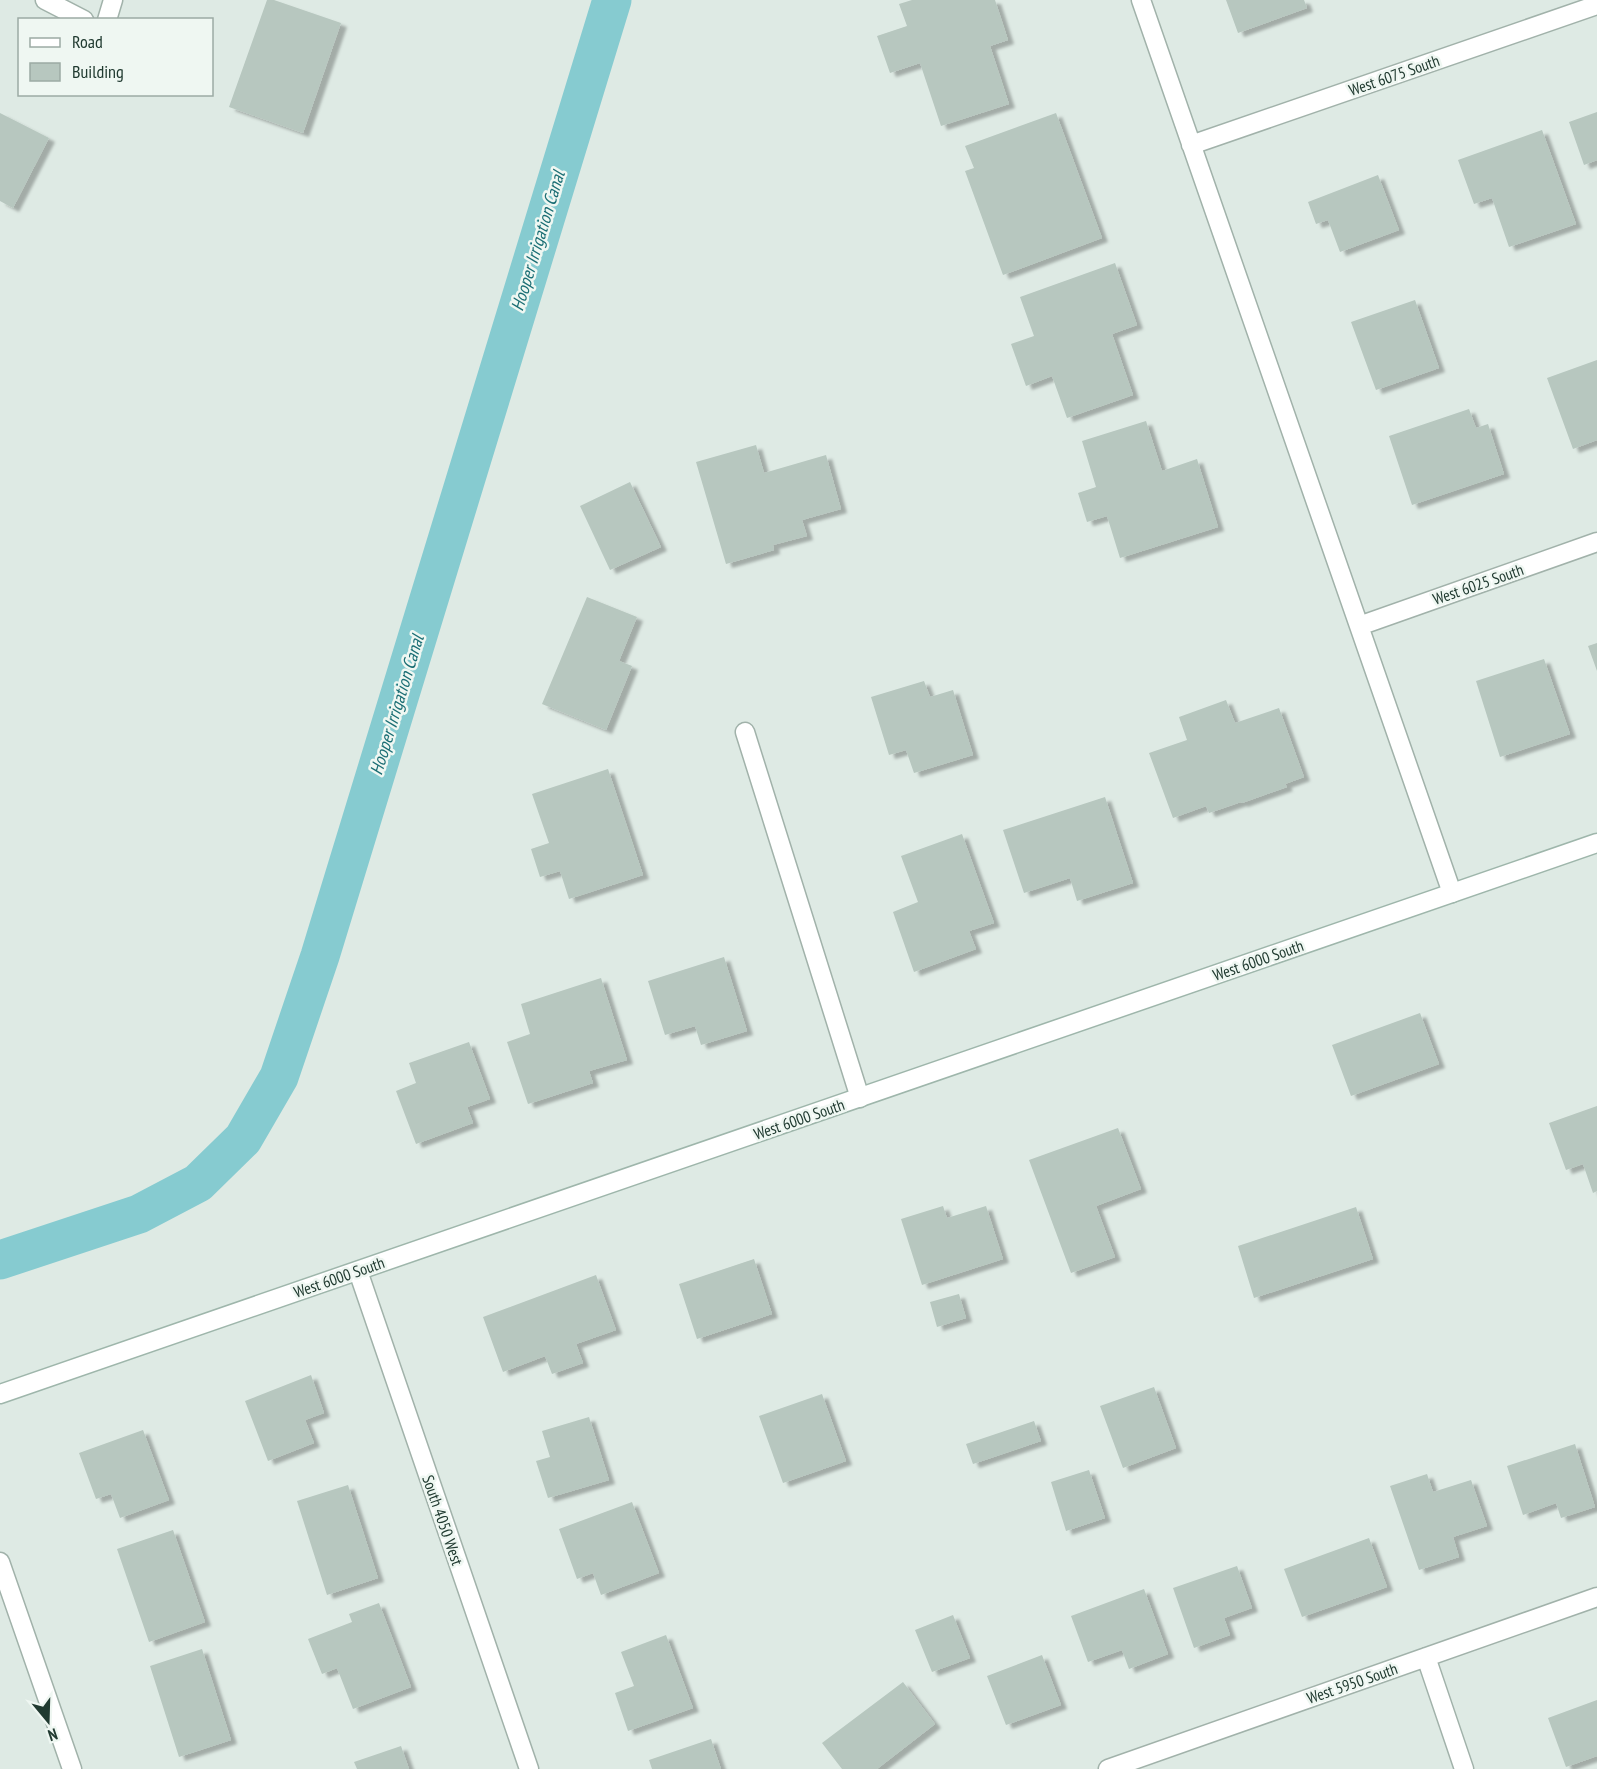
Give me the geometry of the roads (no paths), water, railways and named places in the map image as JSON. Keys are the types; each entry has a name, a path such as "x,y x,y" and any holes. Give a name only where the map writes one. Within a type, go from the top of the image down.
{"street":[{"path":"45,0 80,18"},
{"path":"108,18 113,0"},
{"path":"1141,0 1452,893"},
{"name":"West 6075 South","path":"1191,145 1597,5"},
{"name":"West 6025 South","path":"1359,626 1597,542"},
{"path":"745,732 860,1098"},
{"name":"West 6000 South","path":"0,1395 1597,843"},
{"name":"South 4050 West","path":"358,1271 529,1769"},
{"path":"0,1562 72,1769"},
{"name":"West 5950 South","path":"1108,1769 1597,1597"},
{"path":"1426,1657 1464,1769"}],"waterway":[{"name":"Hooper Irrigation Canal","path":"0,1260 139,1214 198,1183 243,1139 279,1077 320,956 612,0"}]}
